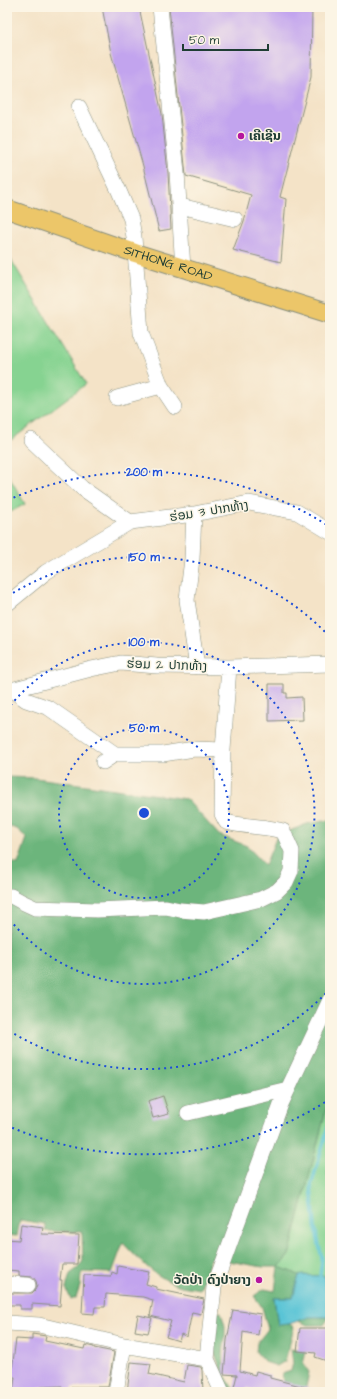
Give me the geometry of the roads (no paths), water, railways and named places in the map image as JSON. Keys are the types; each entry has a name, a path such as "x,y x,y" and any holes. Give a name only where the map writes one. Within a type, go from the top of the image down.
{"main road":[{"name":"SITHONG ROAD","path":"7,209 135,254 330,314"}],"street":[{"path":"160,7 180,206 183,269"},
{"path":"79,107 131,219 134,237 141,332 161,386 175,407"},
{"path":"180,206 235,219"},
{"path":"117,398 161,386"},
{"path":"31,440 82,488 130,522"},
{"name":"ຮ່ອມ 3 ປາກທ້າງ","path":"7,604 46,572 130,522 194,514 249,503 297,512 330,532"},
{"path":"194,514 192,559 187,600 197,667"},
{"name":"ຮ່ອມ 2 ປາກທ້າງ","path":"9,690 121,663 197,667 330,665"},
{"path":"7,896 11,896 35,908 97,910 166,907 204,912 261,899 277,892 286,882 291,871 292,851 283,831 226,822 222,814 223,750 229,667"},
{"path":"9,690 26,700 49,708 109,758 163,754 194,749 223,750"},
{"path":"220,1391 207,1359 214,1287 281,1104 330,1000"},
{"path":"188,1113 288,1089"},
{"path":"7,1284 28,1285"},
{"path":"7,1322 39,1325 124,1345 207,1359"},
{"path":"116,1392 124,1345"}],"water":[{"path":"299,1275 325,1276 330,1316 309,1317 289,1324 278,1325 274,1298 293,1298"}],"waterway":[{"path":"320,1276 322,1259 315,1226 311,1186 330,1121"}],"place":[{"name":"ເຄີເຊີນ","path":"241,136"},
{"name":"ວັດປ່າ ດົງປ່າຍາງ","path":"259,1280"}]}
